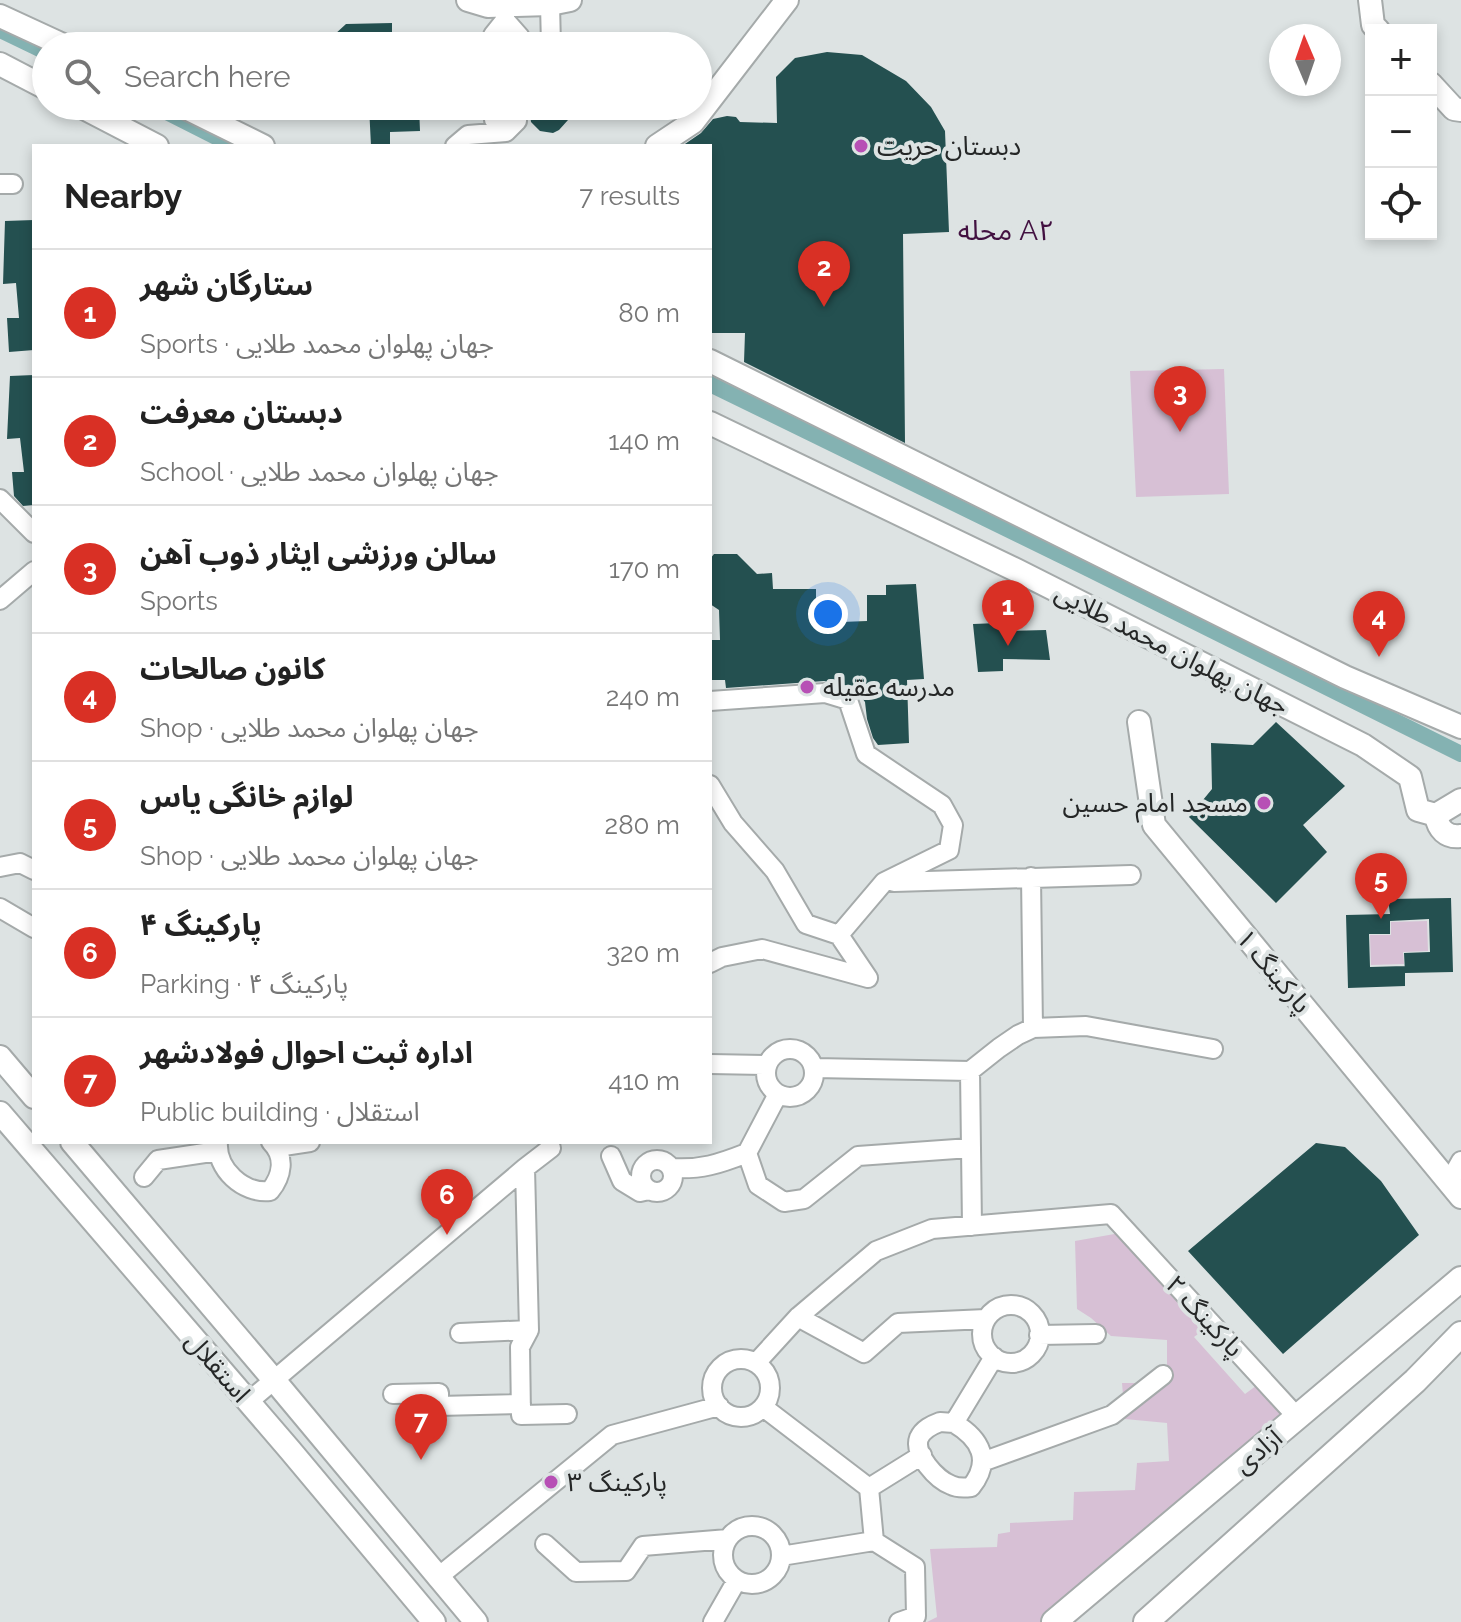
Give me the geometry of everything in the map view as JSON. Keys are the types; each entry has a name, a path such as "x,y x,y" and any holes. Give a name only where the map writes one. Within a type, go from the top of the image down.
{"main road":[{"name":"آزادی","path":"1054,1622 1461,1279"},
{"name":"آزادی","path":"1146,1622 1415,1381 1461,1334"}],"street":[{"path":"468,0 505,13 560,2 554,32"},
{"path":"712,97 787,0"},
{"path":"1370,0 1373,24"},
{"path":"495,32 505,13"},
{"path":"505,13 517,32"},
{"path":"0,16 35,32"},
{"path":"0,64 32,81"},
{"path":"1437,91 1454,109 1461,110"},
{"path":"107,120 153,144"},
{"path":"210,120 259,144"},
{"path":"494,120 506,132"},
{"path":"457,144 468,135 506,132 517,120"},
{"path":"660,144 695,120"},
{"name":"جهان پهلوان محمد طلایی","path":"712,362 1345,677 1461,727"},
{"name":"جهان پهلوان محمد طلایی","path":"712,424 1016,570 1363,745 1410,777 1418,810 1436,815"},
{"path":"0,499 32,531"},
{"path":"0,600 32,573"},
{"path":"712,701 825,693 848,700 866,754 942,805 953,825 949,850 884,882 839,935"},
{"name":"پارکینگ ۱","path":"1139,722 1154,825 1455,1190"},
{"path":"712,788 733,823 775,871 806,924 839,935 868,978 762,949 712,962"},
{"path":"1461,800 1436,815 1445,833 1461,836"},
{"path":"0,867 20,863 32,867"},
{"path":"884,882 1131,875"},
{"path":"1031,877 1033,1028"},
{"path":"0,908 32,927"},
{"path":"815,1068 970,1071 1018,1035 1033,1028 1086,1026 1213,1049"},
{"path":"793,1049 807,1055 815,1068 813,1084 802,1095 778,1094 767,1081 767,1065 778,1052 793,1049"},
{"path":"0,1057 32,1095"},
{"path":"712,1064 767,1065"},
{"path":"756,1363 798,1317 876,1251 932,1229 972,1226 970,1071"},
{"path":"611,1156 622,1181 640,1192 659,1192 669,1187 673,1178 671,1168 718,1165 747,1153 778,1094"},
{"name":"استقلال","path":"0,1113 434,1622"},
{"name":"استقلال","path":"74,1144 476,1622"},
{"path":"248,1402 525,1168 549,1144"},
{"path":"144,1177 158,1160 218,1147 233,1178 252,1191 270,1191 279,1177 281,1166 274,1145"},
{"path":"747,1153 758,1185 784,1202 804,1199 858,1156 970,1148"},
{"path":"1455,1190 1461,1161"},
{"path":"525,1168 529,1330 520,1347 521,1415 567,1414"},
{"name":"پارکینگ ۲","path":"972,1226 1111,1214 1298,1418"},
{"path":"1010,1305 1019,1306 1034,1317 1039,1335 1033,1353 1025,1359 1007,1363 994,1357 984,1346 982,1327 992,1312 1010,1305"},
{"path":"798,1317 864,1353 898,1323 986,1319"},
{"path":"460,1333 529,1330"},
{"path":"1039,1335 1096,1334"},
{"path":"954,1423 994,1357"},
{"path":"738,1359 756,1363 769,1379 770,1389 763,1407 746,1416 726,1412 719,1406 712,1389 717,1372 730,1361 738,1359"},
{"path":"982,1462 1112,1415 1163,1375"},
{"path":"393,1394 439,1393 439,1406 521,1404"},
{"path":"437,1578 612,1435 719,1406"},
{"path":"763,1407 869,1488 874,1541"},
{"path":"940,1422 954,1423 978,1443 982,1452 980,1473 971,1487 953,1487 934,1474 919,1447 919,1439 925,1430 940,1422"},
{"path":"869,1488 922,1455"},
{"path":"758,1527 774,1537 781,1556 774,1574 766,1580 746,1583 729,1573 724,1547 741,1528 758,1527"},
{"path":"545,1544 576,1572 626,1571 643,1546 728,1539"},
{"path":"781,1556 874,1541 915,1567 916,1616 899,1622"},
{"path":"713,1622 737,1580"}],"shaded area":[{"path":"1224,369 1229,494 1136,497 1130,371"},
{"path":"1427,921 1428,951 1403,952 1404,964 1371,965 1370,935 1391,935 1391,922"},
{"path":"1120,1233 1202,1331 1194,1337 1245,1394 1260,1383 1282,1411 1278,1423 1044,1622 927,1622 937,1617 930,1549 997,1547 998,1534 1010,1532 1010,1523 1073,1520 1074,1492 1135,1490 1137,1463 1169,1461 1167,1423 1125,1419 1122,1383 1167,1383 1167,1340 1111,1336 1077,1309 1075,1241"}],"building":[{"path":"392,23 392,32 337,32 346,24"},
{"path":"827,52 862,55 906,81 931,107 945,131 949,232 903,234 905,443 744,362 745,333 712,333 712,144 685,144 701,133 713,119 727,116 736,117 740,122 777,123 776,77 795,58"},
{"path":"370,120 420,120 420,131 390,132 390,144 371,144"},
{"path":"568,120 553,133 540,131 531,122"},
{"path":"32,220 32,350 9,352 7,318 19,318 16,283 3,284 5,221"},
{"path":"32,375 32,505 23,506 14,496 12,472 24,472 20,438 7,439 10,376"},
{"path":"737,554 757,574 772,573 773,589 816,589 816,623 867,621 867,595 886,595 886,585 916,584 924,679 907,680 909,743 878,745 867,719 865,702 854,687 824,681 726,688 725,680 712,680 712,640 720,640 719,610 712,605 712,556"},
{"path":"998,623 999,631 1046,630 1050,660 1003,659 1003,671 978,672 973,624"},
{"name":"مسجد امام حسین","path":"1276,722 1345,786 1303,825 1327,852 1276,903 1189,817 1212,789 1211,743 1253,745"},
{"path":"1451,898 1453,972 1405,973 1405,986 1348,988 1346,915 1390,914 1388,899","holes":["1429,919 1430,952 1404,953 1405,966 1370,967 1369,934 1390,934 1390,921"]},
{"path":"1316,1143 1345,1147 1381,1181 1419,1235 1283,1354 1188,1251"}],"waterway":[{"path":"0,30 32,45"},
{"path":"183,120 230,144"},
{"path":"712,385 1461,754"}],"place":[{"name":"دبستان حریت","path":"861,146"},
{"name":"دبستان معرفت","path":"824,307"},
{"name":"سالن ورزشی ایثار ذوب آهن","path":"1180,432"},
{"name":"ستارگان شهر","path":"1008,646"},
{"name":"کانون صالحات","path":"1379,657"},
{"name":"مدرسه عقیله","path":"807,687"},
{"name":"مسجد امام حسین","path":"1264,803"},
{"name":"لوازم خانگی یاس","path":"1381,919"},
{"name":"پارکینگ ۴","path":"447,1235"},
{"name":"اداره ثبت احوال فولادشهر","path":"421,1460"},
{"name":"پارکینگ ۳","path":"551,1482"}],"district":[{"name":"محله A۲","path":"1006,230"}]}
